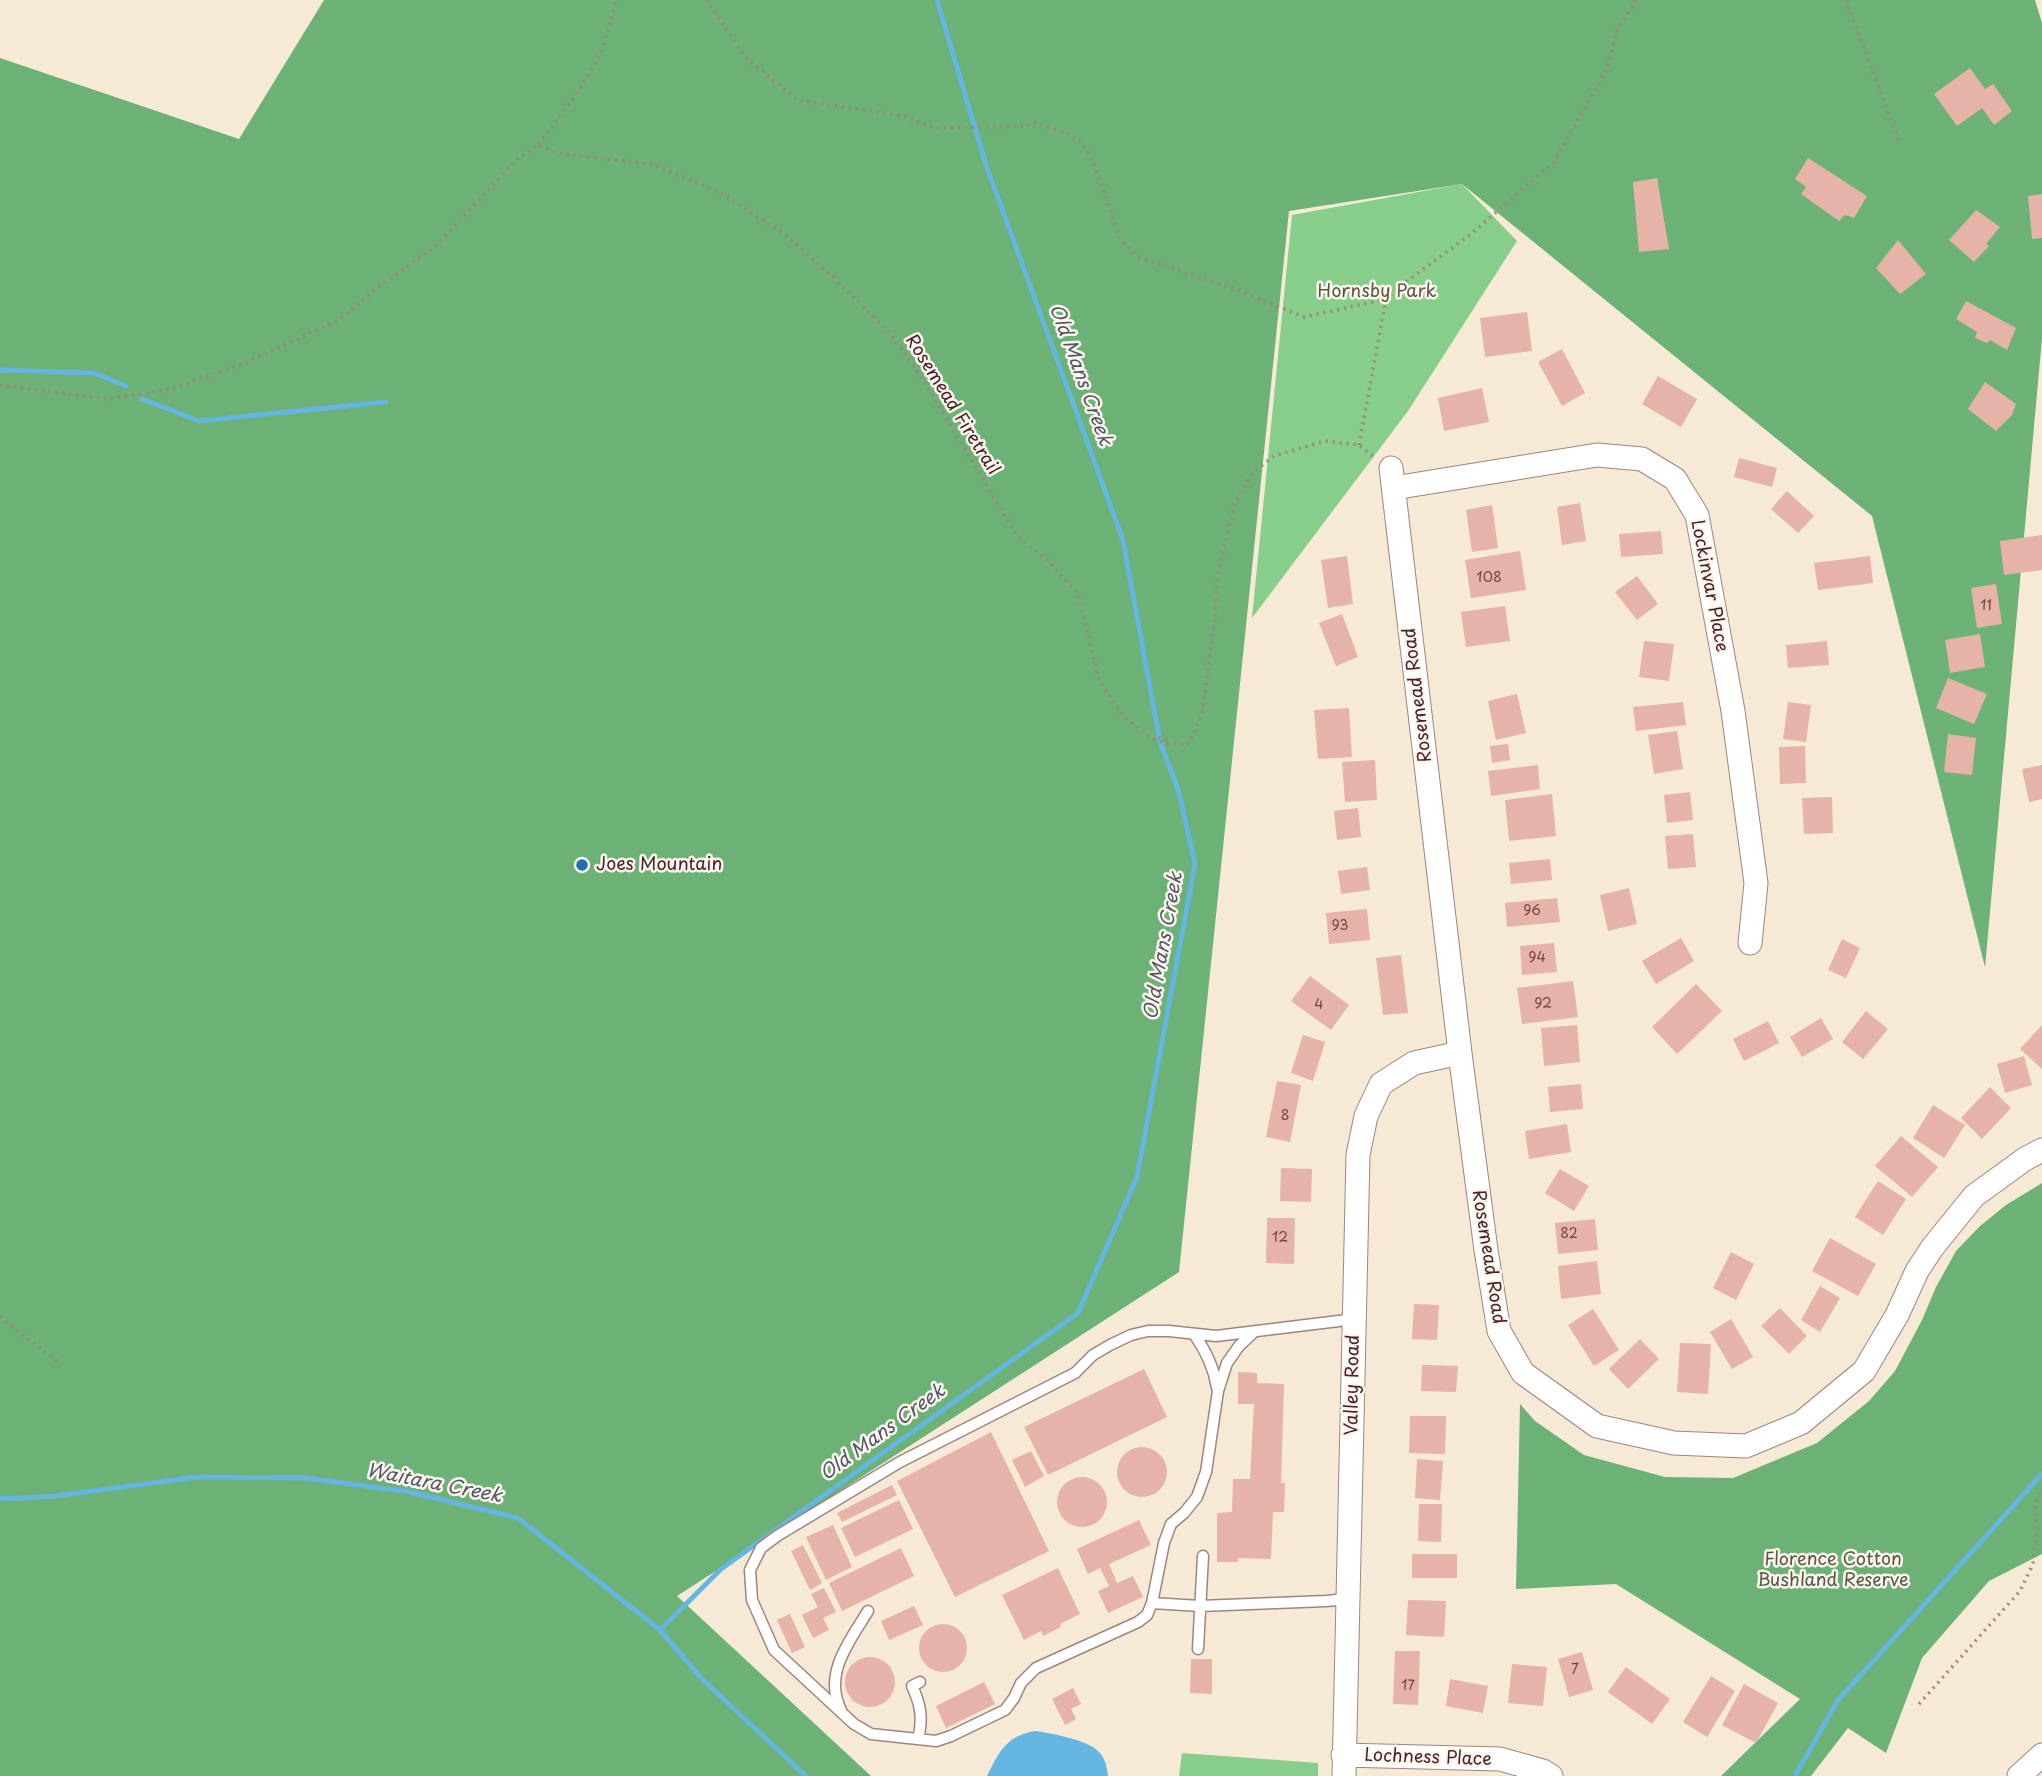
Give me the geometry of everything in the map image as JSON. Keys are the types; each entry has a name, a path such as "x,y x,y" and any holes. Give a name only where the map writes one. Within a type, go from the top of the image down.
{"street":[{"name":"Lockinvar Place","path":"1392,478 1597,455 1642,459 1675,479 1697,515 1733,711 1756,883 1750,943"},
{"name":"Rosemead Road","path":"1392,478 1486,1250 1499,1331 1523,1373 1597,1426 1674,1444 1746,1446 1801,1423 1864,1371 1898,1315 1917,1271 1932,1248 1975,1196 2025,1159 2042,1150"},
{"name":"Valley Road","path":"1344,1766 1358,1156 1366,1116 1381,1084 1414,1063 1460,1053"},
{"path":"2019,1776 2042,1755"},
{"name":"Lochness Place","path":"1344,1766 1500,1759 1543,1771 1551,1776"}],"lane":[{"path":"1254,1332 1239,1346 1227,1363 1218,1391 1206,1472 1197,1497 1171,1524 1164,1543 1152,1603 1147,1615 1138,1622 1036,1668 1021,1683 1005,1710 936,1741 872,1734 854,1724 774,1650 751,1600 750,1570 761,1548 883,1471 1074,1373 1093,1355 1131,1335 1148,1331 1169,1331 1216,1336 1355,1319"},
{"path":"1194,1334 1215,1373 1218,1391"},
{"path":"1198,1649 1203,1556"},
{"path":"1152,1603 1200,1606 1347,1599"},
{"path":"842,1713 837,1702 834,1677 846,1649 868,1611"},
{"path":"918,1739 921,1726 920,1704 912,1686 920,1682"}],"path":[{"path":"0,386 107,399 170,389 245,363 339,320 437,245 516,160 537,145 576,97 602,51 615,0"},
{"path":"706,0 745,57 797,100 904,116 933,128 1027,126 1033,122 1066,133 1082,143 1094,164 1120,238 1139,257 1237,290 1304,317 1385,299 1471,234 1554,162 1606,71 1617,31 1637,0"},
{"path":"1846,0 1900,145"},
{"name":"Rosemead Firetrail","path":"537,145 562,154 653,164 721,193 783,233 832,276 887,330 915,367 1018,537 1047,560 1078,594 1099,680 1123,716 1155,740 1167,744 1188,744 1202,715 1215,620 1218,570 1236,500 1253,472 1274,456 1325,441 1359,445 1385,299"},
{"path":"0,1317 57,1361"},
{"path":"1919,1704 2020,1591 2033,1564 2037,1528 2034,1513 2038,1495 2042,1491"}],"green space":[{"path":"324,0 2035,0 2042,23 2042,338 1985,967 1872,516 1462,184 1289,211 1179,1272 677,1596 871,1776 0,1776 0,58 239,139"},
{"name":"Hornsby Park","path":"1462,184 1517,241 1408,411 1252,618 1292,215"},
{"name":"Florence Cotton Bushland Reserve","path":"2042,1183 2042,1554 1989,1581 1922,1658 1886,1753 1848,1728 1811,1776 1721,1776 1800,1699 1616,1584 1516,1589 1520,1404 1535,1421 1584,1455 1665,1477 1733,1478 1817,1443 1869,1401 1895,1371 1956,1251 1980,1226 2006,1205"},
{"path":"1182,1753 1318,1763 1318,1776 1179,1776"}],"water":[{"path":"1035,1731 1093,1747 1104,1759 1108,1776 987,1776 1010,1741"}],"building":[{"path":"1970,68 1985,89 1993,84 2012,111 1994,125 1982,108 1957,126 1934,94"},
{"path":"1808,158 1867,196 1854,218 1845,215 1839,221 1801,194 1806,187 1795,179"},
{"path":"1657,178 1669,249 1639,252 1633,182"},
{"path":"2042,194 2042,238 2032,239 2028,196"},
{"path":"1976,210 2000,227 1986,244 1989,246 1974,262 1949,240"},
{"path":"1898,240 1926,274 1900,294 1876,268"},
{"path":"1966,301 2016,328 2007,350 1990,340 1987,343 1975,338 1977,332 1956,319"},
{"path":"1527,312 1532,351 1485,357 1480,318"},
{"path":"1562,349 1585,393 1562,406 1538,362"},
{"path":"1658,376 1697,399 1681,427 1642,404"},
{"path":"1985,382 2016,404 2012,415 1996,431 1968,409"},
{"path":"1482,388 1489,422 1444,431 1438,398"},
{"path":"1739,458 1777,468 1772,487 1734,477"},
{"path":"1787,491 1814,516 1798,533 1771,509"},
{"path":"1580,503 1586,541 1562,545 1557,507"},
{"path":"1492,505 1498,548 1472,552 1466,510"},
{"path":"1661,531 1663,554 1621,557 1619,534"},
{"path":"2042,535 2042,570 2004,575 2000,541"},
{"path":"1520,551 1526,590 1471,598 1465,560"},
{"path":"1347,556 1353,604 1328,608 1321,560"},
{"path":"1870,556 1873,583 1818,590 1814,563"},
{"path":"1637,576 1658,604 1637,620 1615,592"},
{"path":"1996,584 2002,624 1977,628 1971,588"},
{"path":"1505,606 1510,641 1466,647 1461,612"},
{"path":"1342,614 1358,657 1336,666 1319,623"},
{"path":"1980,634 1985,667 1950,673 1945,640"},
{"path":"1644,641 1674,644 1669,681 1639,677"},
{"path":"1827,641 1829,665 1788,668 1786,645"},
{"path":"1948,678 1987,694 1974,724 1936,708"},
{"path":"1517,694 1526,733 1496,740 1488,701"},
{"path":"1683,702 1686,725 1636,731 1633,707"},
{"path":"1788,702 1811,705 1806,742 1783,739"},
{"path":"1349,708 1352,757 1318,759 1314,710"},
{"path":"1677,731 1683,769 1654,774 1648,735"},
{"path":"1948,734 1976,738 1972,775 1944,772"},
{"path":"1508,744 1510,760 1492,763 1490,746"},
{"path":"1805,746 1806,783 1780,784 1779,747"},
{"path":"1375,760 1377,800 1345,802 1342,762"},
{"path":"1538,765 1540,789 1491,796 1488,771"},
{"path":"2042,765 2042,799 2029,802 2022,769"},
{"path":"1690,792 1693,820 1667,823 1664,795"},
{"path":"1552,794 1556,836 1509,841 1505,800"},
{"path":"1832,797 1833,833 1804,834 1802,798"},
{"path":"1358,808 1361,837 1337,840 1334,811"},
{"path":"1693,834 1696,867 1668,869 1665,836"},
{"path":"1550,859 1552,880 1511,884 1509,863"},
{"path":"1367,867 1370,890 1341,894 1338,871"},
{"path":"1629,888 1637,924 1608,931 1600,895"},
{"path":"1557,898 1560,922 1507,927 1505,903"},
{"path":"1367,909 1370,940 1329,944 1326,913"},
{"path":"1681,938 1694,961 1656,984 1642,961"},
{"path":"1842,939 1860,948 1846,978 1828,970"},
{"path":"1554,943 1557,972 1522,975 1520,946"},
{"path":"1401,955 1408,1013 1383,1015 1376,958"},
{"path":"1310,976 1349,1005 1331,1030 1291,1001"},
{"path":"1573,981 1578,1017 1522,1024 1517,988"},
{"path":"1696,984 1722,1011 1677,1054 1652,1027"},
{"path":"1866,1011 1888,1029 1863,1059 1842,1042"},
{"path":"1821,1018 1833,1039 1802,1057 1790,1037"},
{"path":"1768,1021 1779,1043 1744,1061 1733,1039"},
{"path":"1577,1025 1580,1062 1544,1066 1541,1028"},
{"path":"2042,1025 2042,1069 2020,1049"},
{"path":"1303,1035 1325,1042 1313,1081 1291,1073"},
{"path":"2024,1056 2032,1085 2005,1093 1997,1064"},
{"path":"1277,1081 1301,1085 1290,1142 1266,1137"},
{"path":"1581,1084 1583,1109 1550,1112 1548,1087"},
{"path":"1990,1087 2011,1108 1982,1139 1961,1118"},
{"path":"1933,1105 1965,1125 1944,1158 1913,1138"},
{"path":"1567,1124 1571,1152 1529,1159 1525,1131"},
{"path":"1901,1136 1938,1167 1912,1197 1875,1166"},
{"path":"1281,1168 1312,1169 1311,1202 1280,1201"},
{"path":"1560,1169 1589,1186 1574,1211 1545,1193"},
{"path":"1878,1181 1906,1199 1883,1235 1855,1217"},
{"path":"1267,1218 1295,1218 1294,1264 1266,1263"},
{"path":"1595,1219 1598,1250 1558,1254 1555,1223"},
{"path":"1830,1238 1876,1264 1858,1296 1812,1271"},
{"path":"1731,1252 1754,1264 1736,1300 1713,1288"},
{"path":"1597,1261 1601,1294 1561,1299 1558,1266"},
{"path":"1820,1286 1840,1298 1820,1332 1801,1320"},
{"path":"1414,1304 1439,1305 1437,1340 1412,1339"},
{"path":"1780,1308 1807,1336 1789,1354 1761,1326"},
{"path":"1593,1309 1619,1350 1594,1366 1568,1325"},
{"path":"1731,1319 1753,1357 1732,1369 1710,1332"},
{"path":"1640,1339 1659,1359 1628,1389 1609,1369"},
{"path":"1680,1343 1711,1344 1708,1394 1677,1392"},
{"path":"1422,1365 1458,1366 1456,1392 1421,1391"},
{"path":"1144,1369 1167,1417 1048,1475 1024,1427"},
{"path":"1238,1372 1257,1373 1257,1383 1284,1384 1281,1483 1285,1483 1284,1512 1273,1512 1271,1559 1238,1558 1238,1562 1217,1562 1217,1513 1232,1512 1233,1479 1250,1479 1254,1404 1238,1404"},
{"path":"1410,1416 1446,1416 1445,1454 1409,1453"},
{"path":"991,1432 1049,1551 955,1597 897,1481"},
{"path":"1142,1447 1160,1454 1167,1472 1160,1490 1142,1497 1124,1490 1117,1472 1124,1454"},
{"path":"1031,1451 1044,1476 1025,1487 1012,1460"},
{"path":"1417,1459 1443,1461 1440,1500 1415,1498"},
{"path":"1082,1477 1100,1484 1107,1502 1100,1520 1082,1527 1064,1520 1057,1502 1064,1484"},
{"path":"892,1485 897,1495 842,1522 837,1513"},
{"path":"899,1500 913,1529 855,1557 841,1528"},
{"path":"1419,1504 1442,1504 1441,1542 1418,1541"},
{"path":"1139,1520 1151,1545 1109,1564 1117,1583 1133,1576 1143,1597 1108,1613 1098,1591 1109,1586 1100,1568 1088,1574 1077,1549"},
{"path":"833,1525 852,1567 826,1580 806,1537"},
{"path":"803,1545 822,1583 810,1590 791,1551"},
{"path":"901,1548 914,1576 842,1611 829,1583"},
{"path":"1412,1554 1457,1554 1457,1578 1412,1578"},
{"path":"1058,1568 1080,1614 1043,1636 1041,1631 1024,1640 1002,1595"},
{"path":"824,1588 836,1612 823,1618 829,1630 813,1638 802,1615 818,1607 811,1594"},
{"path":"1408,1600 1446,1601 1444,1637 1406,1635"},
{"path":"914,1606 923,1625 889,1640 881,1621"},
{"path":"790,1614 805,1647 792,1653 777,1620"},
{"path":"943,1624 960,1631 967,1648 960,1665 943,1672 926,1665 919,1648 926,1631"},
{"path":"1395,1651 1420,1651 1418,1705 1393,1704"},
{"path":"1582,1652 1593,1690 1569,1697 1558,1659"},
{"path":"870,1657 888,1664 895,1682 888,1700 870,1707 852,1700 845,1682 852,1664"},
{"path":"1191,1659 1212,1659 1212,1694 1190,1693"},
{"path":"1512,1664 1547,1667 1543,1706 1508,1703"},
{"path":"1626,1667 1670,1699 1652,1724 1608,1692"},
{"path":"1711,1676 1735,1691 1707,1737 1683,1722"},
{"path":"1450,1679 1488,1686 1483,1713 1446,1706"},
{"path":"984,1682 995,1704 946,1728 936,1706"},
{"path":"1744,1684 1778,1703 1756,1743 1722,1725"},
{"path":"1073,1688 1081,1704 1071,1709 1076,1719 1065,1725 1052,1699"}],"waterway":[{"name":"Old Mans Creek","path":"660,1630 721,1569 1078,1313 1137,1177 1195,864 1179,792 1160,742 1123,540 986,165 937,0"},
{"path":"0,370 94,373 126,386"},
{"path":"142,399 199,421 386,402"},
{"path":"1795,1776 1838,1700 2042,1474"},
{"name":"Waitara Creek","path":"0,1498 55,1496 197,1477 306,1478 410,1492 518,1518 660,1630 703,1680 806,1776"}],"place":[{"name":"Joes Mountain","path":"582,865"}]}
